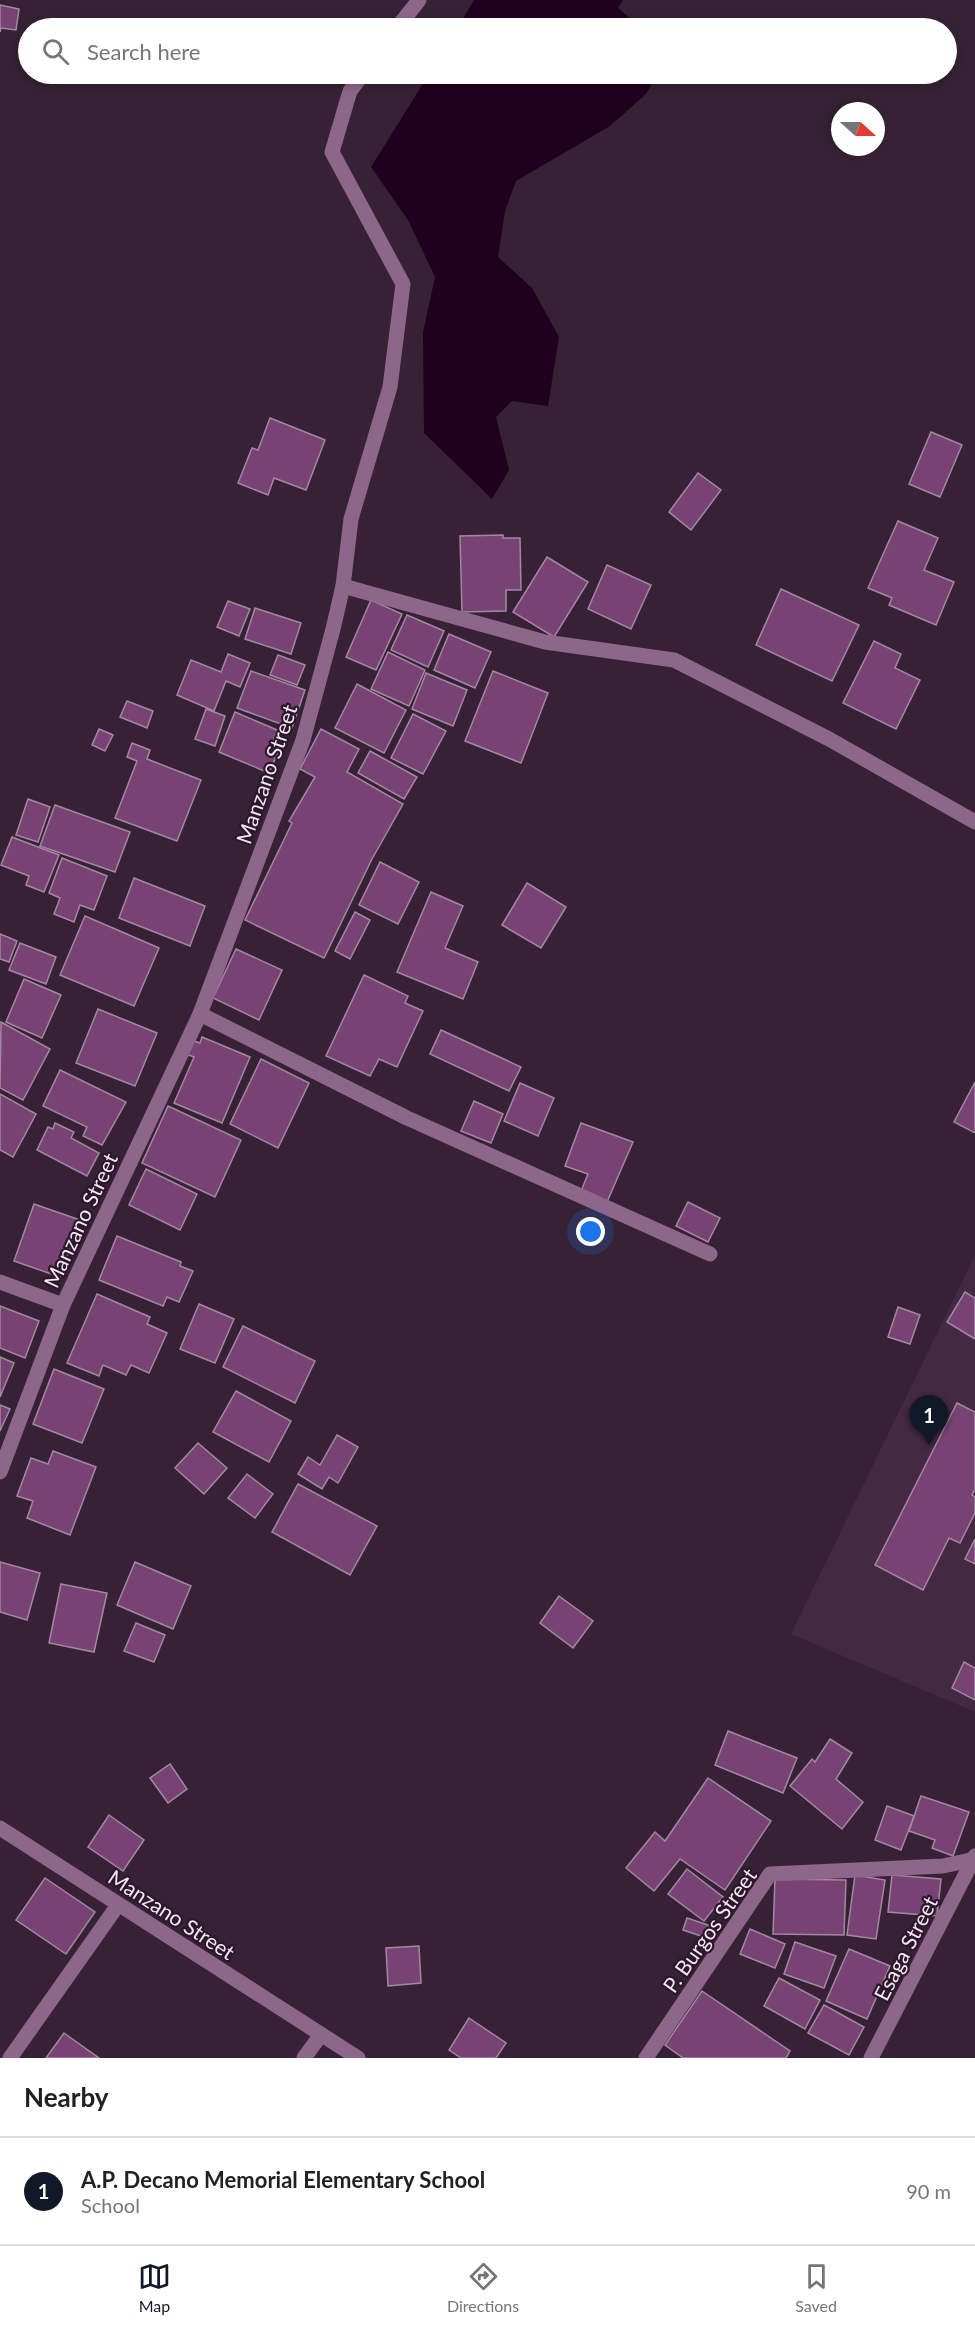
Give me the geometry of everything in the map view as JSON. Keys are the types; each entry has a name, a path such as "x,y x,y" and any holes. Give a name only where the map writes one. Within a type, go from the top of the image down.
{"street":[{"path":"406,18 419,0"},
{"name":"Manzano Street","path":"0,1472 63,1305 200,1014 303,740 343,586 351,519 390,387 403,284 332,152 350,91 355,84"},
{"path":"343,586 545,642 674,660 829,740 975,822"},
{"path":"200,1014 407,1118 710,1254"},
{"path":"0,1282 63,1305"},
{"name":"Manzano Street","path":"0,1828 320,2036 358,2058"},
{"name":"P. Burgos Street","path":"646,2058 770,1874 943,1866 975,1858"},
{"name":"Esaga Street","path":"872,2058 975,1858"},
{"path":"10,2058 118,1905"},
{"path":"304,2058 320,2036"}],"shaded area":[{"path":"474,0 623,0 618,8 630,18 463,18"},
{"path":"423,84 652,84 646,94 610,126 516,181 505,211 498,257 532,288 559,337 548,406 512,401 496,417 509,470 492,499 424,433 423,332 435,277 408,220 371,167"},
{"path":"975,1255 975,1712 791,1634"}],"building":[{"path":"0,5 19,9 16,30 1,28 0,32"},
{"path":"270,418 325,440 306,490 274,478 268,495 238,483 252,448 258,450"},
{"path":"931,432 962,445 940,497 909,484"},
{"path":"698,473 721,490 691,530 669,512"},
{"path":"898,521 938,538 924,570 954,582 936,625 889,605 892,598 868,588"},
{"path":"503,535 503,538 520,538 521,590 506,590 506,611 462,612 460,536"},
{"path":"547,557 588,582 554,637 513,612"},
{"path":"607,565 651,585 631,629 588,609"},
{"path":"781,589 859,625 832,681 756,645"},
{"path":"371,600 402,614 376,670 346,657"},
{"path":"228,601 250,609 239,636 217,627"},
{"path":"255,608 301,623 291,654 245,639"},
{"path":"407,615 444,631 428,667 391,650"},
{"path":"449,634 491,652 475,688 434,670"},
{"path":"874,641 901,654 895,668 920,680 896,729 843,703"},
{"path":"388,652 425,670 409,706 371,689"},
{"path":"228,654 250,663 240,687 226,681 214,711 177,695 191,660 221,672"},
{"path":"278,655 305,665 297,685 270,675"},
{"path":"251,671 305,690 292,728 237,708"},
{"path":"493,671 548,693 521,763 465,741"},
{"path":"426,673 467,690 453,726 412,709"},
{"path":"357,684 406,710 384,753 335,728"},
{"path":"127,701 153,711 147,728 120,717"},
{"path":"206,709 225,716 215,746 195,739"},
{"path":"235,712 277,730 271,747 279,750 269,773 219,752"},
{"path":"413,714 446,731 423,774 391,758"},
{"path":"99,729 113,735 105,751 92,745"},
{"path":"321,729 359,749 347,772 403,804 372,859 324,958 245,920 292,823 289,821 315,777 300,769"},
{"path":"132,743 150,750 147,759 201,780 177,841 115,818 137,761 127,757"},
{"path":"370,751 417,777 404,799 358,773"},
{"path":"28,799 50,807 38,842 16,835"},
{"path":"55,805 130,832 115,872 40,846"},
{"path":"12,837 59,855 44,892 26,885 29,876 1,865"},
{"path":"62,858 107,876 94,910 80,905 74,922 54,914 60,898 49,893"},
{"path":"380,862 419,882 398,924 359,905"},
{"path":"134,878 205,906 190,946 119,918"},
{"path":"527,883 566,907 541,948 502,925"},
{"path":"431,892 463,906 445,948 478,962 463,999 397,972"},
{"path":"355,912 370,920 350,959 335,951"},
{"path":"85,916 159,948 134,1006 60,975"},
{"path":"0,934 17,941 9,962 0,959"},
{"path":"20,943 56,957 46,984 9,970"},
{"path":"236,949 282,970 259,1020 213,998"},
{"path":"364,975 408,996 405,1003 423,1011 397,1067 379,1059 370,1076 326,1056"},
{"path":"24,979 61,995 42,1038 6,1022"},
{"path":"98,1009 157,1033 135,1086 76,1063"},
{"path":"1,1022 50,1049 23,1100 0,1088"},
{"path":"441,1030 521,1067 509,1091 430,1054"},
{"path":"202,1037 250,1057 222,1123 174,1103 194,1057 186,1054 191,1040 200,1043"},
{"path":"261,1059 309,1083 278,1148 230,1124"},
{"path":"60,1070 126,1102 102,1145 83,1136 87,1127 43,1106"},
{"path":"975,1082 975,1133 954,1122"},
{"path":"520,1083 554,1098 538,1136 504,1121"},
{"path":"0,1094 36,1114 13,1157 0,1150"},
{"path":"474,1101 503,1114 491,1143 461,1131"},
{"path":"168,1106 241,1140 215,1197 142,1163"},
{"path":"55,1123 74,1132 71,1138 99,1153 87,1176 37,1150 48,1127 53,1129"},
{"path":"581,1123 633,1142 607,1202 581,1191 588,1174 565,1166"},
{"path":"146,1169 197,1194 180,1230 129,1205"},
{"path":"688,1202 720,1218 708,1242 676,1226"},
{"path":"34,1204 80,1220 60,1277 14,1261"},
{"path":"117,1236 181,1262 180,1266 193,1271 179,1302 167,1297 163,1306 99,1280"},
{"path":"965,1292 975,1298 975,1339 947,1322"},
{"path":"97,1294 150,1317 147,1324 167,1333 149,1373 131,1365 126,1375 103,1365 99,1376 67,1363"},
{"path":"199,1304 234,1319 215,1363 180,1349"},
{"path":"0,1306 39,1321 25,1358 0,1348"},
{"path":"898,1307 920,1315 910,1344 888,1337"},
{"path":"243,1326 315,1361 295,1403 223,1367"},
{"path":"0,1357 14,1363 0,1397"},
{"path":"54,1369 104,1389 82,1443 33,1424"},
{"path":"236,1391 291,1421 269,1462 213,1432"},
{"path":"957,1403 975,1412 975,1489 972,1495 975,1497 975,1513 960,1543 949,1538 923,1590 875,1565"},
{"path":"0,1405 10,1409 0,1431"},
{"path":"337,1435 358,1447 338,1483 329,1477 322,1489 298,1474 308,1457 320,1465"},
{"path":"198,1443 227,1468 204,1494 175,1468"},
{"path":"53,1451 96,1467 70,1535 27,1518 33,1501 17,1496 31,1458 48,1464"},
{"path":"247,1474 273,1494 255,1518 228,1498"},
{"path":"298,1484 377,1526 350,1575 272,1532"},
{"path":"975,1539 975,1564 965,1559"},
{"path":"0,1562 40,1573 27,1620 0,1612"},
{"path":"135,1562 191,1586 173,1629 117,1605"},
{"path":"61,1584 107,1593 94,1652 49,1643"},
{"path":"559,1596 593,1621 573,1648 540,1623"},
{"path":"136,1623 165,1635 154,1662 124,1651"},
{"path":"964,1662 975,1668 975,1700 952,1688"},
{"path":"728,1731 797,1758 783,1793 715,1765"},
{"path":"830,1739 852,1753 836,1779 863,1802 842,1829 790,1786 812,1759 815,1762"},
{"path":"170,1764 187,1789 168,1803 150,1778"},
{"path":"708,1778 771,1821 725,1890 680,1859 654,1891 626,1868 655,1832 665,1841"},
{"path":"921,1796 969,1812 953,1856 932,1848 935,1840 909,1831"},
{"path":"887,1806 914,1816 901,1850 875,1840"},
{"path":"109,1815 144,1840 123,1871 88,1847"},
{"path":"687,1869 723,1897 704,1921 668,1894"},
{"path":"855,1875 885,1880 876,1939 847,1935"},
{"path":"892,1875 941,1879 937,1916 888,1912"},
{"path":"45,1878 95,1912 66,1954 16,1920"},
{"path":"775,1879 846,1880 844,1935 773,1934"},
{"path":"687,1918 711,1926 707,1938 683,1930"},
{"path":"750,1929 785,1944 775,1968 740,1954"},
{"path":"795,1942 836,1956 824,1988 784,1974"},
{"path":"419,1946 421,1983 388,1986 386,1948"},
{"path":"849,1949 890,1966 867,2019 826,2001"},
{"path":"779,1978 820,2000 805,2029 764,2006"},
{"path":"702,1991 790,2051 786,2058 683,2058 665,2045"},
{"path":"824,2005 864,2027 849,2055 808,2033"},
{"path":"469,2018 506,2043 496,2058 461,2058 449,2050"},
{"path":"64,2033 99,2058 46,2058"}],"place":[{"name":"A.P. Decano Memorial Elementary School","path":"929,1445"}]}
